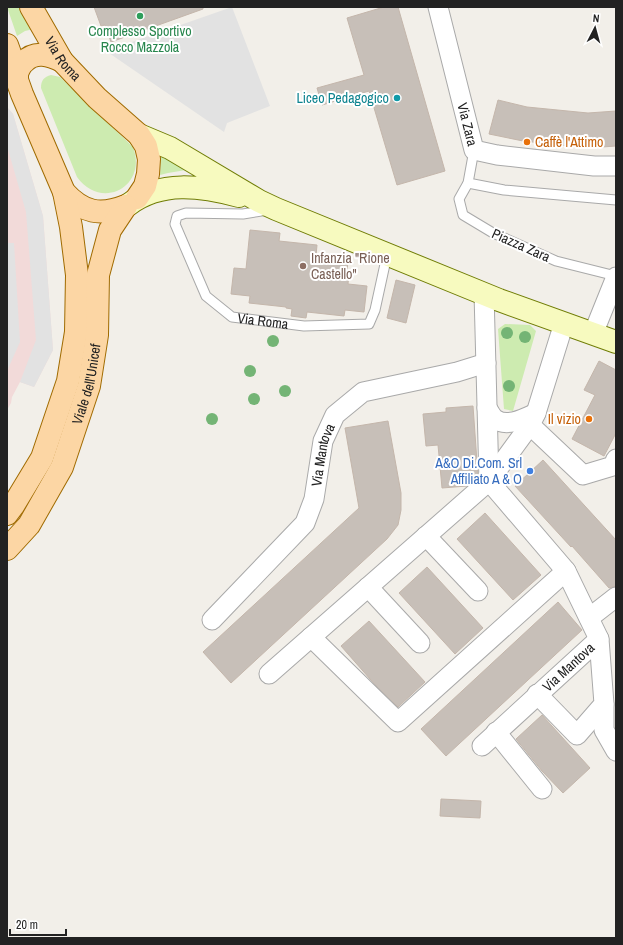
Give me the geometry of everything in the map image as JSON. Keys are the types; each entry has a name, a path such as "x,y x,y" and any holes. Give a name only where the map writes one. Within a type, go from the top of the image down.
{"main road":[{"name":"Via Roma","path":"7,45 14,78 64,192 73,202 85,208 99,212 113,211 131,202 145,186 149,166 146,146 139,135 97,98 62,61 31,7"},
{"path":"14,78 24,61 36,55 50,55 62,61"},
{"name":"Viale dell'Unicef","path":"7,514 42,458 68,381 76,332 77,275 71,227 64,192"},
{"name":"Viale dell'Unicef","path":"7,549 29,525 62,467 89,386 97,335 98,275 110,230 131,202"}],"street":[{"name":"Via Zara","path":"438,7 474,150 497,155 594,166 616,166"},
{"name":"Via Roma","path":"139,135 170,148 268,205 387,255 616,342"},
{"name":"Via Roma","path":"131,202 151,191 182,187 213,190 268,205"},
{"path":"593,334 616,276"},
{"path":"484,293 489,481"},
{"path":"269,674 489,481 533,419 564,323"},
{"name":"Via Mantova","path":"212,620 305,522 314,499 323,441 335,415 363,392 457,372 486,363"},
{"path":"487,408 495,420 506,423 533,419"},
{"path":"533,419 583,475 613,466 616,459"},
{"name":"Via Mantova","path":"489,481 566,571 599,639 604,704 604,730 616,751"},
{"path":"426,536 478,591"},
{"path":"311,638 398,722 566,571"},
{"path":"368,587 420,643"},
{"path":"588,618 616,597"},
{"name":"Via Mantova","path":"482,746 599,639"},
{"name":"Via Mantova","path":"538,694 577,735 604,704"},
{"path":"496,732 542,789"}],"lane":[{"name":"Piazza Zara","path":"474,150 468,183 459,199 463,215 493,233 556,261 616,276"},
{"path":"468,183 504,190 616,200"},
{"name":"Via Roma","path":"268,205 243,214 186,213 177,216 175,224 206,296 232,317 304,326 369,324 375,310 387,255"}],"shaded area":[{"path":"232,7 270,106 227,123 224,132 106,51"},
{"path":"7,107 13,114 43,216 53,350 34,387 20,382 7,410"},
{"path":"7,107 13,114 43,216 53,350 34,387 20,382 36,340 26,212 7,146"},
{"path":"7,243 14,243 20,342 7,371"}],"green space":[{"path":"7,7 21,7 34,29 25,31 17,36"},
{"path":"51,75 60,77 133,147 136,161 134,173 128,183 120,190 109,193 98,192 87,187 77,177 41,88 43,79"},
{"path":"161,151 186,170 160,175"},
{"path":"505,324 530,325 536,331 513,411 504,409 498,329"}],"building":[{"name":"Complesso Sportivo Rocco Mazzola","path":"94,7 203,7 203,9 111,42 105,25 101,26"},
{"name":"Liceo Pedagogico","path":"384,7 398,7 445,171 397,185 369,91 322,105 317,88 364,75 347,18"},
{"path":"498,100 527,107 588,113 616,111 616,146 588,148 523,141 489,134"},
{"path":"250,230 280,233 279,241 317,245 316,256 348,260 348,284 367,286 364,312 345,310 344,316 307,312 306,318 291,316 292,309 249,303 250,296 231,294 234,268 246,269"},
{"path":"396,280 415,285 406,323 387,318"},
{"path":"599,361 616,370 616,433 604,456 572,439 595,395 584,390"},
{"path":"473,406 478,476 467,486 442,488 438,445 426,446 423,414 446,412 446,408"},
{"path":"388,421 401,493 401,510 398,525 387,539 231,683 203,652 359,508 345,428"},
{"path":"543,460 616,540 616,586 609,588 572,546 571,547 515,486"},
{"path":"485,513 541,575 513,600 457,539"},
{"path":"427,567 483,628 455,654 399,593"},
{"path":"558,602 582,630 446,756 421,729"},
{"path":"369,621 425,682 398,707 377,687 341,646"},
{"path":"542,715 590,768 563,793 542,771 516,739"},
{"path":"441,799 481,801 480,818 440,816"}],"place":[{"name":"Complesso Sportivo Rocco Mazzola","path":"140,16"},
{"name":"Liceo Pedagogico","path":"397,98"},
{"name":"Caffè l'Attimo","path":"527,142"},
{"name":"Infanzia \"Rione Castello\"","path":"303,266"},
{"name":"Il vizio","path":"589,419"},
{"name":"A&O Di.Com. Srl Affiliato A & O","path":"530,471"}]}
